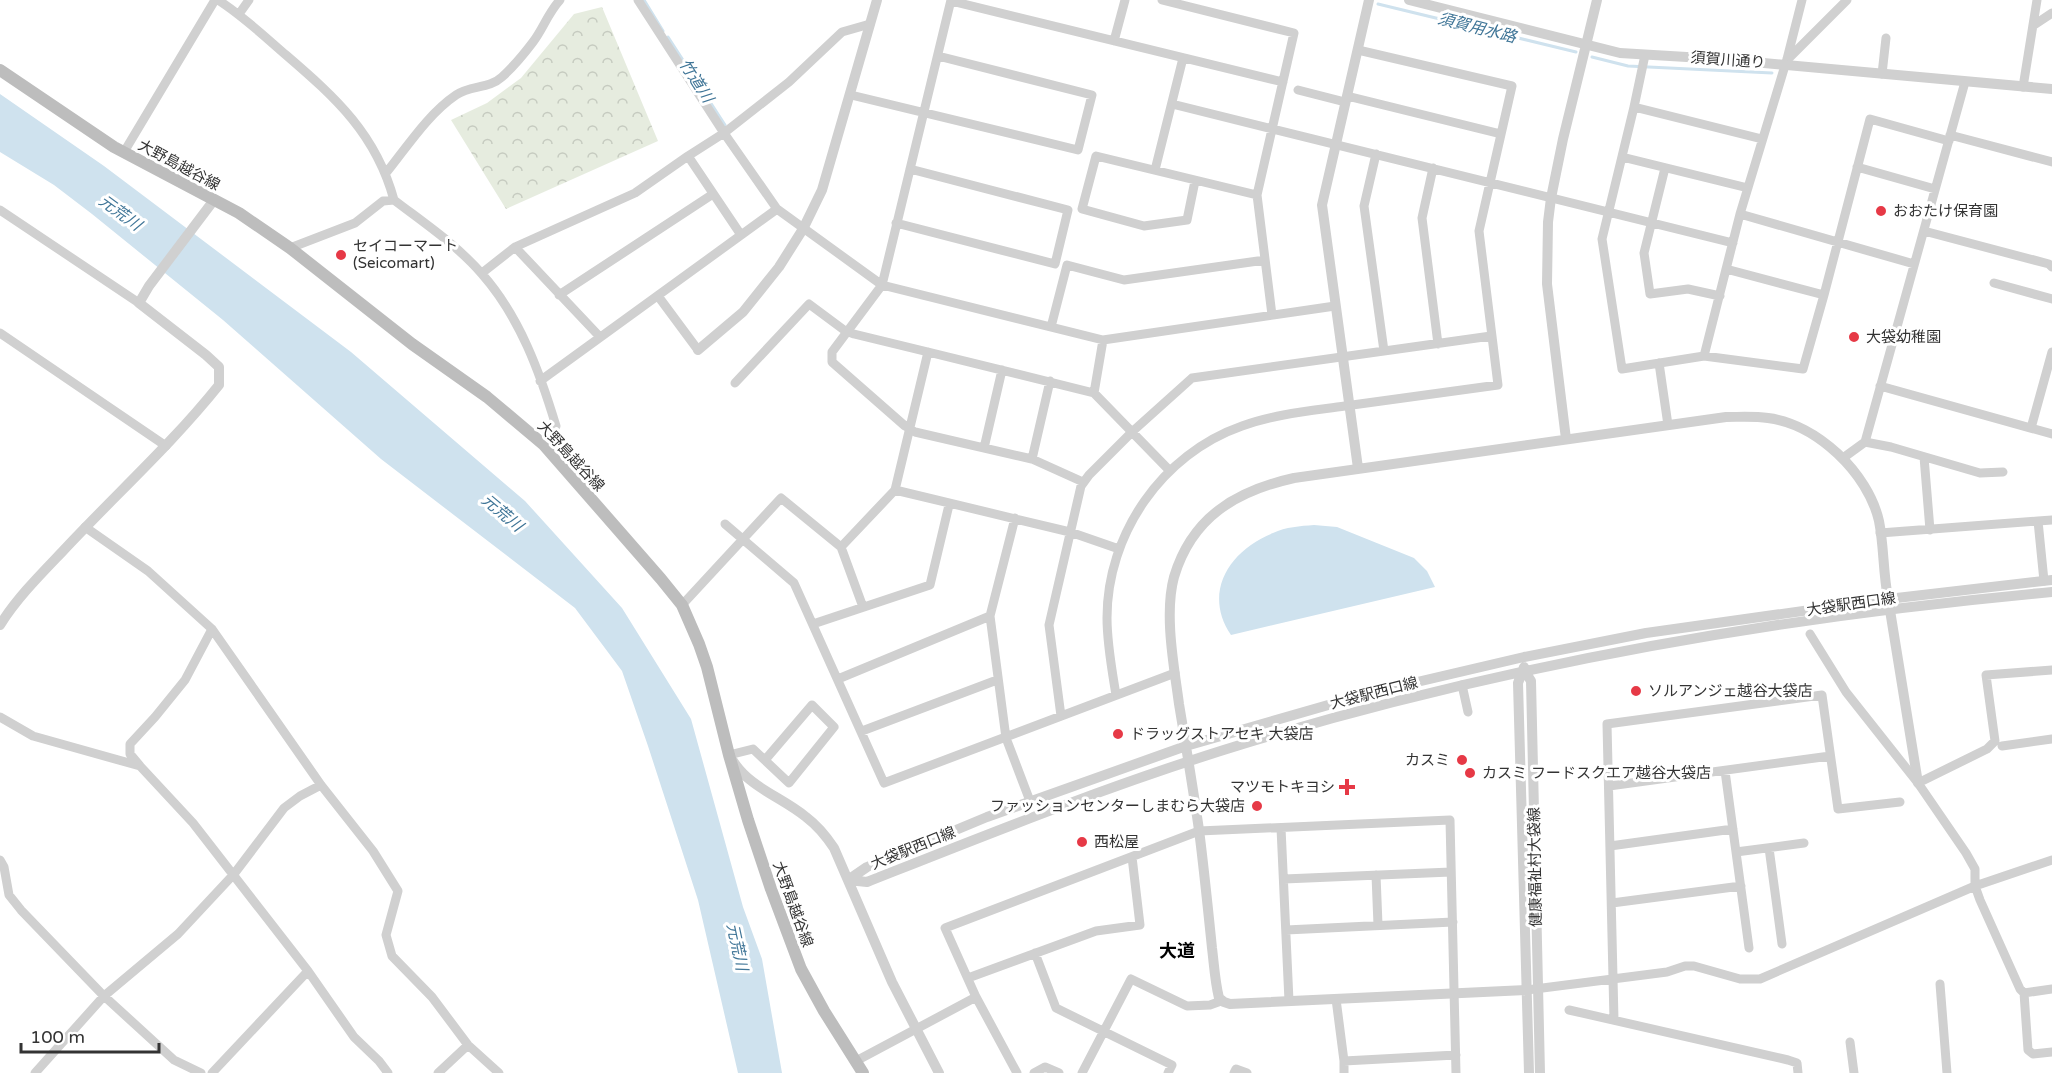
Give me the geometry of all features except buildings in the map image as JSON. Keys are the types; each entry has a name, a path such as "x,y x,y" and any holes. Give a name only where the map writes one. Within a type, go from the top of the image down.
{"main road":[{"name":"大野島越谷線","path":"0,70 124,152 239,213 290,248 412,344 487,397 544,445 682,605 707,667 729,755 771,889 801,969 863,1073"}],"street":[{"path":"124,152 217,0 239,14 336,99 363,131 386,173 394,200 458,250 482,273 493,288 526,341 556,426 544,445"},
{"path":"239,14 249,0"},
{"path":"386,173 439,109 457,94 470,88 491,84 501,78 534,42 560,0"},
{"path":"638,0 724,133 777,209 882,285 1103,340 1335,306"},
{"path":"658,296 698,350 743,312 779,267 803,229 822,190 877,0"},
{"path":"1083,482 1032,459 910,429 832,362 832,352 882,285 951,0 1283,82"},
{"path":"1114,41 1125,0"},
{"path":"1162,0 1294,33 1257,195 1272,315"},
{"path":"1358,468 1322,206 1369,0"},
{"name":"須賀川通り","path":"1409,0 1431,3 1620,53 1786,62 1882,74 2052,89"},
{"path":"1566,439 1547,284 1548,222 1551,198 1597,0"},
{"path":"1704,357 1740,214 1786,62 1802,0"},
{"path":"1786,62 1847,0"},
{"path":"2023,87 2037,0"},
{"path":"2034,25 2052,13"},
{"path":"482,273 515,247 635,193 724,133 789,82 842,32 870,24"},
{"path":"1882,74 1886,38"},
{"path":"1116,695 1107,620 1109,592 1119,549 1145,499 1170,471 1198,448 1245,424 1288,414 1498,386 1479,231 1512,86 1358,50"},
{"path":"1645,55 1602,239 1622,369 1704,357 1803,369 1869,119 2052,162"},
{"path":"850,95 1078,150 1092,95 938,56"},
{"path":"1155,170 1183,58"},
{"path":"1843,458 1865,442 1965,82"},
{"path":"1298,90 1501,134"},
{"path":"1172,104 1733,243"},
{"path":"1634,107 1762,139"},
{"path":"1376,154 1364,206 1384,351"},
{"path":"688,156 741,235"},
{"path":"1195,181 1187,219 1143,226 1082,209 1096,156 1257,195"},
{"path":"1622,157 1748,188"},
{"path":"1433,168 1422,218 1438,344"},
{"path":"1665,168 1644,253 1650,294 1688,289 1720,296"},
{"path":"1857,168 1935,189"},
{"path":"897,223 1056,264 1068,210 910,169"},
{"path":"559,295 713,194"},
{"path":"139,303 149,286 214,200"},
{"path":"290,248 355,223 383,201 394,200"},
{"path":"540,381 777,209"},
{"path":"0,210 139,303 219,367 219,385 166,446 85,527 27,590 0,625"},
{"path":"1740,214 1914,264"},
{"path":"1924,231 2051,262"},
{"path":"515,247 600,337"},
{"path":"1051,327 1067,265 1124,280 1265,260"},
{"path":"1726,269 1824,295"},
{"path":"1994,283 2052,299"},
{"path":"735,382 809,304 848,332 1094,393 1170,471"},
{"path":"0,333 166,446"},
{"path":"1061,716 1049,625 1083,482 1133,431 1192,378 1491,336"},
{"path":"1094,393 1103,340"},
{"path":"841,547 895,490 928,352"},
{"path":"2031,428 2052,352"},
{"path":"1659,363 1668,425"},
{"path":"984,448 1002,370"},
{"path":"1032,459 1050,381"},
{"path":"1880,386 2052,434"},
{"path":"2041,394 2052,393"},
{"path":"1918,783 1888,599 1879,520 1868,493 1843,458 1819,438 1795,426 1769,418 1726,417 1358,468 1265,484 1238,496 1214,513 1184,552 1174,578 1171,603 1175,673 1199,831 1218,993 1221,1000 1230,1004 1532,989 1667,972 1689,966 1740,979 1760,979 1975,886 2052,860"},
{"path":"1865,442 1980,473 2003,472"},
{"path":"1924,457 1930,530"},
{"path":"895,490 1070,532 1119,549"},
{"path":"682,605 781,498 841,547 863,607"},
{"path":"813,624 930,585 950,505"},
{"path":"1015,518 990,616 1006,738 1030,801"},
{"path":"1880,533 2052,520"},
{"path":"2038,521 2048,581"},
{"path":"725,524 794,583 884,783 1175,673"},
{"path":"85,527 148,571 212,629 321,784 373,851 398,891 386,935 392,956 432,997 468,1045 499,1073"},
{"name":"大袋駅西口線","path":"848,880 867,867 1030,801 1186,746 1370,693 1524,657 1646,633 1888,599 2048,581"},
{"name":"大袋駅西口線","path":"848,880 867,882 1035,816 1188,761 1417,695 1524,670 1687,639 1891,610 2052,592"},
{"path":"838,680 990,616"},
{"path":"212,629 185,680 130,744 130,754 193,823 308,971 354,1036 388,1073"},
{"path":"1810,634 1846,692 1918,783 1966,853 1975,869 1975,886 1987,919 2024,993 2028,1050 2033,1054 2052,1052"},
{"name":"健康福祉村大袋線","path":"1524,657 1524,670 1531,681 1532,989 1528,1073"},
{"path":"1918,783 1987,749 1995,741 1986,675 2052,670"},
{"path":"862,731 997,680"},
{"path":"1462,685 1468,712"},
{"path":"1614,1020 1607,724 1822,695 1838,809 1900,802"},
{"path":"765,760 812,705 834,727 789,783 765,760 753,748 729,755 740,773 806,816 824,833 834,848 879,952 915,1029 939,1073"},
{"path":"0,717 33,736 140,766"},
{"path":"2002,746 2052,739"},
{"path":"1609,786 1830,756"},
{"path":"1725,771 1749,948"},
{"path":"35,1073 104,996 178,934 234,874 284,808 321,784"},
{"path":"1017,1073 976,996 945,928 1199,831 1450,820 1456,1073"},
{"path":"1281,828 1289,1001"},
{"path":"1610,846 1733,829"},
{"path":"1736,852 1804,843"},
{"path":"1769,848 1782,944"},
{"path":"968,978 1096,931 1140,925 1132,857"},
{"path":"0,860 4,867 9,895 21,910 104,996 174,1060 201,1073"},
{"path":"1284,879 1451,872"},
{"path":"1376,875 1378,925"},
{"path":"1612,903 1741,886"},
{"path":"1286,930 1453,922"},
{"path":"1035,953 1056,1008 1172,1065 1168,1073"},
{"path":"212,1073 308,971"},
{"path":"1082,1073 1131,979 1187,1006 1210,1005 1221,1000"},
{"path":"1940,984 1947,1073"},
{"name":"健康福祉村大袋線","path":"1532,989 1540,1073"},
{"path":"2024,993 2052,989"},
{"path":"856,1061 976,996"},
{"path":"1336,999 1344,1073"},
{"path":"1569,1010 1788,1060 1797,1063 1798,1073"},
{"path":"1850,1042 1854,1073"},
{"path":"438,1073 468,1045"},
{"path":"1344,1061 1456,1055"},
{"path":"1034,1073 1045,1066 1059,1073"},
{"path":"1234,1073 1236,1070 1247,1073"}],"green space":[{"path":"602,7 658,141 506,209 451,120 487,103 521,78 574,14"}],"water":[{"name":"元荒川","path":"0,94 104,166 351,352 525,501 622,608 691,719 743,907 762,959 782,1073 738,1073 698,900 622,671 575,608 381,459 223,320 92,214 54,185 0,152"},
{"path":"1298,526 1337,527 1414,558 1427,571 1435,587 1231,635 1223,619 1219,603 1220,588 1233,561 1258,540 1273,533"}],"waterway":[{"name":"竹道川","path":"644,0 663,31"},
{"name":"須賀用水路","path":"1378,4 1576,52"},
{"name":"竹道川","path":"668,37 725,125"},
{"name":"須賀用水路","path":"1592,57 1628,66 1772,73"}],"place":[{"name":"おおたけ保育園","path":"1881,211"},
{"name":"セイコーマート (Seicomart)","path":"341,255"},
{"name":"大袋幼稚園","path":"1854,337"},
{"name":"ソルアンジェ越谷大袋店","path":"1636,691"},
{"name":"ドラッグストアセキ 大袋店","path":"1118,734"},
{"name":"カスミ","path":"1462,760"},
{"name":"カスミ フードスクエア越谷大袋店","path":"1470,773"},
{"name":"マツモトキヨシ","path":"1347,787"},
{"name":"ファッションセンターしまむら大袋店","path":"1257,806"},
{"name":"西松屋","path":"1082,842"}],"district":[{"name":"大道","path":"1177,951"}]}
